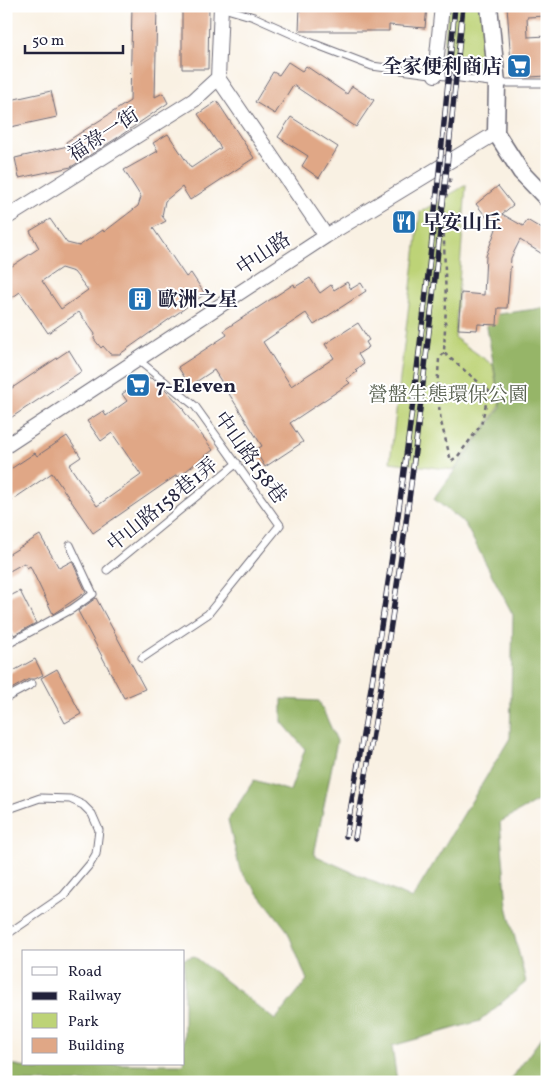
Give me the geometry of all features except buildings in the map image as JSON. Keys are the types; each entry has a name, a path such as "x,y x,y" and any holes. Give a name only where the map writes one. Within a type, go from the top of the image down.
{"street":[{"path":"220,6 218,78 326,236"},
{"path":"435,76 442,6"},
{"path":"490,6 497,83 496,133 521,172 547,199"},
{"name":"福祿一街","path":"9,217 194,100 218,78"},
{"name":"中山路","path":"6,446 326,236 496,133"}],"lane":[{"path":"220,6 254,17 312,43 372,66 497,83 547,82"},
{"path":"6,198 9,217"},
{"name":"中山路158巷","path":"138,360 195,406 280,525 208,614 142,658"},
{"name":"中山路158巷1弄","path":"107,570 237,463"},
{"path":"6,645 93,594 70,545"},
{"path":"6,698 32,684"},
{"path":"6,810 40,798 70,799 83,805 92,814 99,830 96,854 63,896 6,935"}],"path":[{"path":"444,353 488,391 481,425 458,456 451,461 441,422 437,390 439,359 444,353 446,303 443,210 455,158"}],"green space":[{"path":"448,6 483,6 487,77 442,65"},
{"name":"營盤生態環保公園","path":"466,185 455,338 493,365 500,406 454,470 390,462 420,212"},
{"path":"547,309 547,796 500,822 507,906 526,982 480,1021 392,1046 397,1082 6,1082 6,1063 36,1070 68,1066 185,1066 185,959 194,956 275,1020 307,980 287,930 240,870 228,820 254,780 290,791 305,749 282,722 282,699 319,701 337,741 314,855 412,899 510,738 513,615 465,524 434,499 501,407 485,316"},
{"path":"547,1030 547,1082 509,1082"}],"railway":[{"path":"346,836 399,508 430,258 455,6"},
{"path":"355,838 393,612 412,476 463,6"}],"place":[{"name":"全家便利商店","path":"519,66"},
{"name":"早安山丘","path":"404,222"},
{"name":"歐洲之星","path":"140,299"},
{"name":"7-Eleven","path":"138,385"}]}
